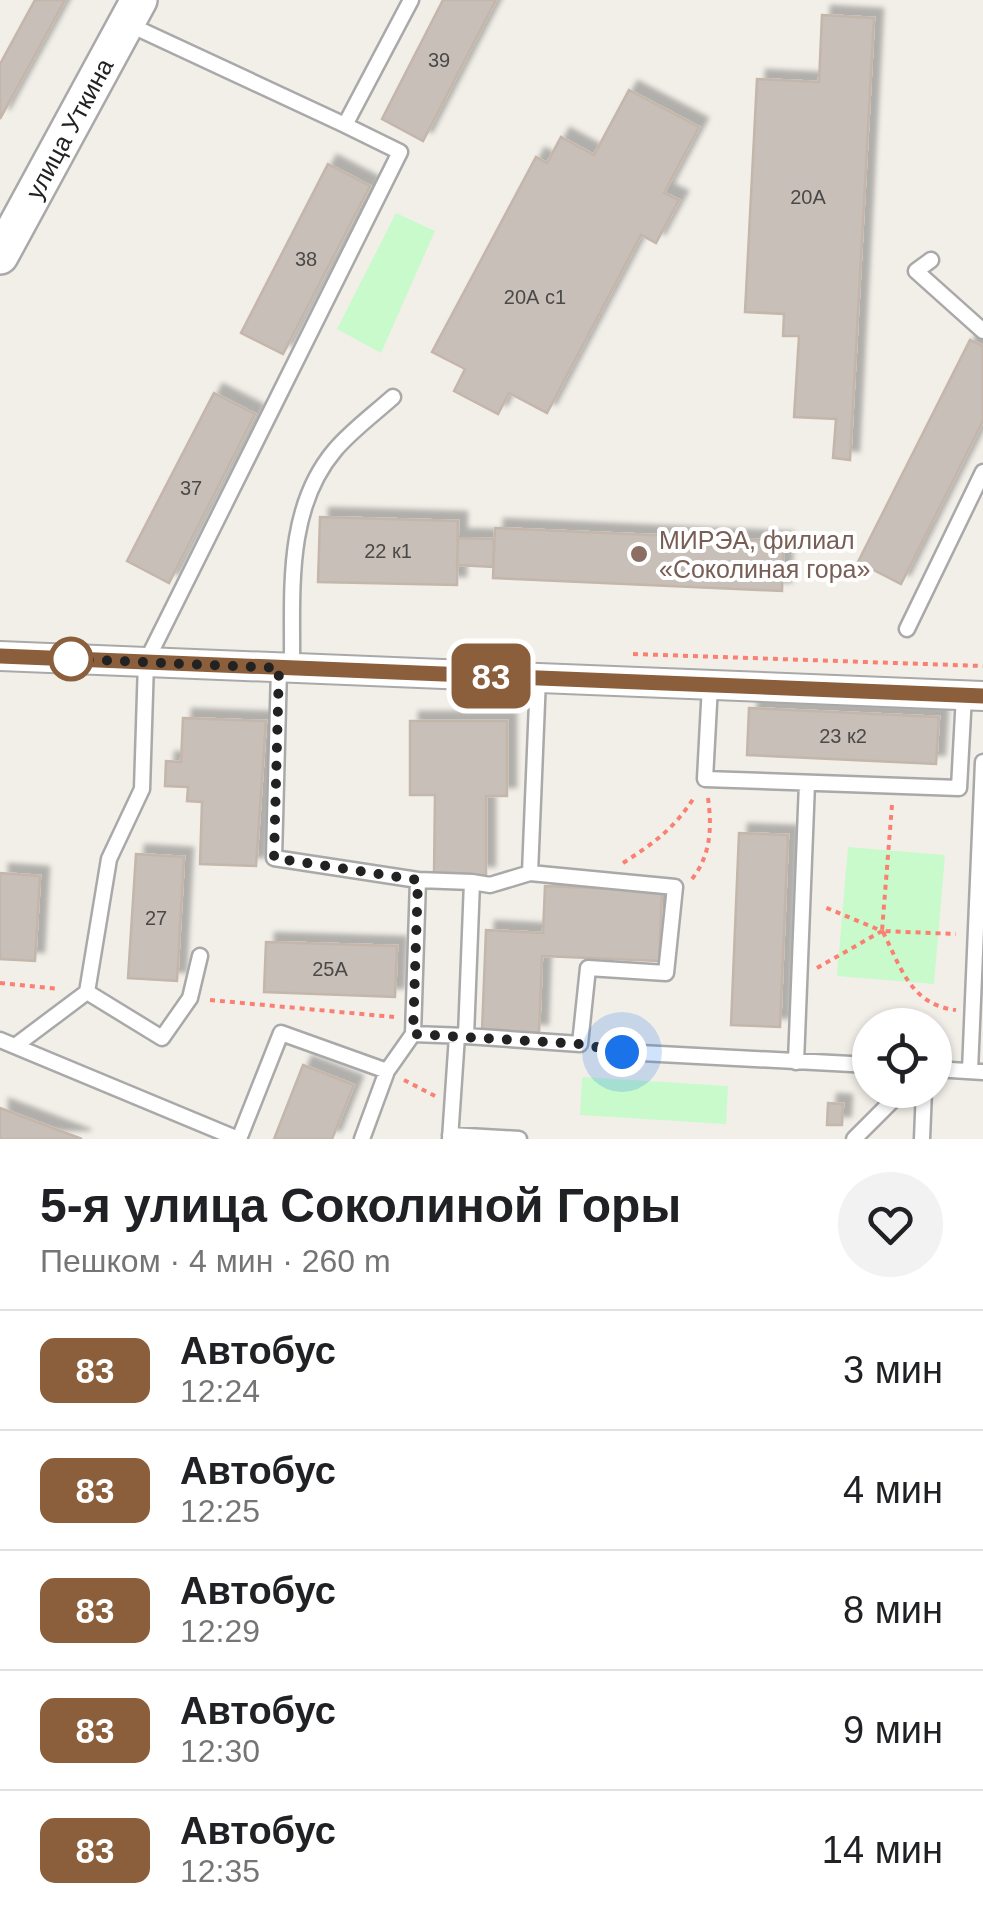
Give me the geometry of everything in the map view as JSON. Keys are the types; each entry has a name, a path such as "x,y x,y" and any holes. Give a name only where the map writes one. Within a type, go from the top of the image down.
{"street":[{"name":"улица Уткина","path":"0,256 133,12"},
{"path":"0,656 974,695"}],"lane":[{"path":"345,126 411,0"},
{"path":"7,1044 87,992 108,859 142,789 146,662 400,152 133,12"},
{"path":"931,260 916,271 983,331"},
{"path":"393,397 334,451 302,504 293,574 274,858 418,880 490,884 530,873 675,887 666,973 588,968 580,1044 461,1036 413,1026"},
{"path":"907,629 983,472"},
{"path":"530,873 538,678"},
{"path":"710,685 706,779 807,783 959,788 974,695"},
{"path":"952,1071 977,1072 973,1011 983,762"},
{"path":"796,1062 807,783"},
{"path":"362,1139 387,1071 413,1026 418,880"},
{"path":"472,882 450,1137 519,1139"},
{"path":"87,992 162,1038 190,998 200,956"},
{"path":"7,1044 239,1139 281,1032 387,1071"},
{"path":"622,1052 852,1064"},
{"path":"854,1139 885,1108"},
{"path":"922,1139 923,1108"}],"path":[{"path":"598,879 651,848 678,823 706,779"},
{"path":"674,894 702,866 712,826 706,779"},
{"path":"894,785 882,931 912,990 934,1008 973,1011"},
{"path":"803,898 882,931 976,935"},
{"path":"800,978 882,931"},
{"path":"0,983 87,992"},
{"path":"190,998 413,1026"},
{"path":"387,1071 452,1106"}],"green space":[{"path":"396,213 435,231 381,353 337,329"},
{"path":"848,847 945,855 934,984 837,976"},
{"path":"582,1077 728,1086 726,1124 580,1115"}],"building":[{"path":"35,0 65,0 0,119 0,64"},
{"path":"443,0 496,0 423,141 382,119"},
{"path":"822,15 874,18 850,460 833,458 836,419 794,417 799,336 783,336 784,314 745,312 757,79 819,82"},
{"path":"629,90 699,127 664,193 679,200 656,243 641,235 547,413 509,393 498,414 454,391 465,369 432,352 536,157 547,163 561,137 594,155"},
{"path":"328,164 370,186 283,354 241,333"},
{"path":"970,340 983,346 983,421 901,584 858,562"},
{"path":"214,393 255,414 169,583 127,561"},
{"path":"320,517 458,521 457,585 318,582"},
{"name":"МИРЭА, филиал «Соколиная гора»","path":"495,528 784,541 782,591 493,578"},
{"path":"458,538 494,539 493,567 457,565"},
{"path":"749,708 939,717 936,764 747,755"},
{"path":"183,718 266,721 256,866 200,864 202,802 187,801 188,787 165,786 166,761 181,762"},
{"path":"410,721 507,721 507,796 486,796 486,875 434,875 435,795 410,795"},
{"path":"739,833 788,835 780,1027 731,1025"},
{"path":"136,854 184,857 177,981 128,978"},
{"path":"0,873 40,876 35,961 0,959"},
{"path":"545,886 662,891 659,961 542,956 539,1033 482,1031 486,930 543,933"},
{"path":"266,942 397,946 395,997 264,992"},
{"path":"303,1065 354,1085 332,1139 274,1139"},
{"path":"828,1103 843,1104 842,1125 827,1125"},
{"path":"0,1108 82,1139 0,1139"}],"bus line":[{"name":"83","path":"0,656 983,696"}],"place":[{"name":"МИРЭА, филиал «Соколиная гора»","path":"639,554"}],"route":[{"path":"71,659 279,668 274,858 418,880 413,1034 580,1044 622,1052"}]}
